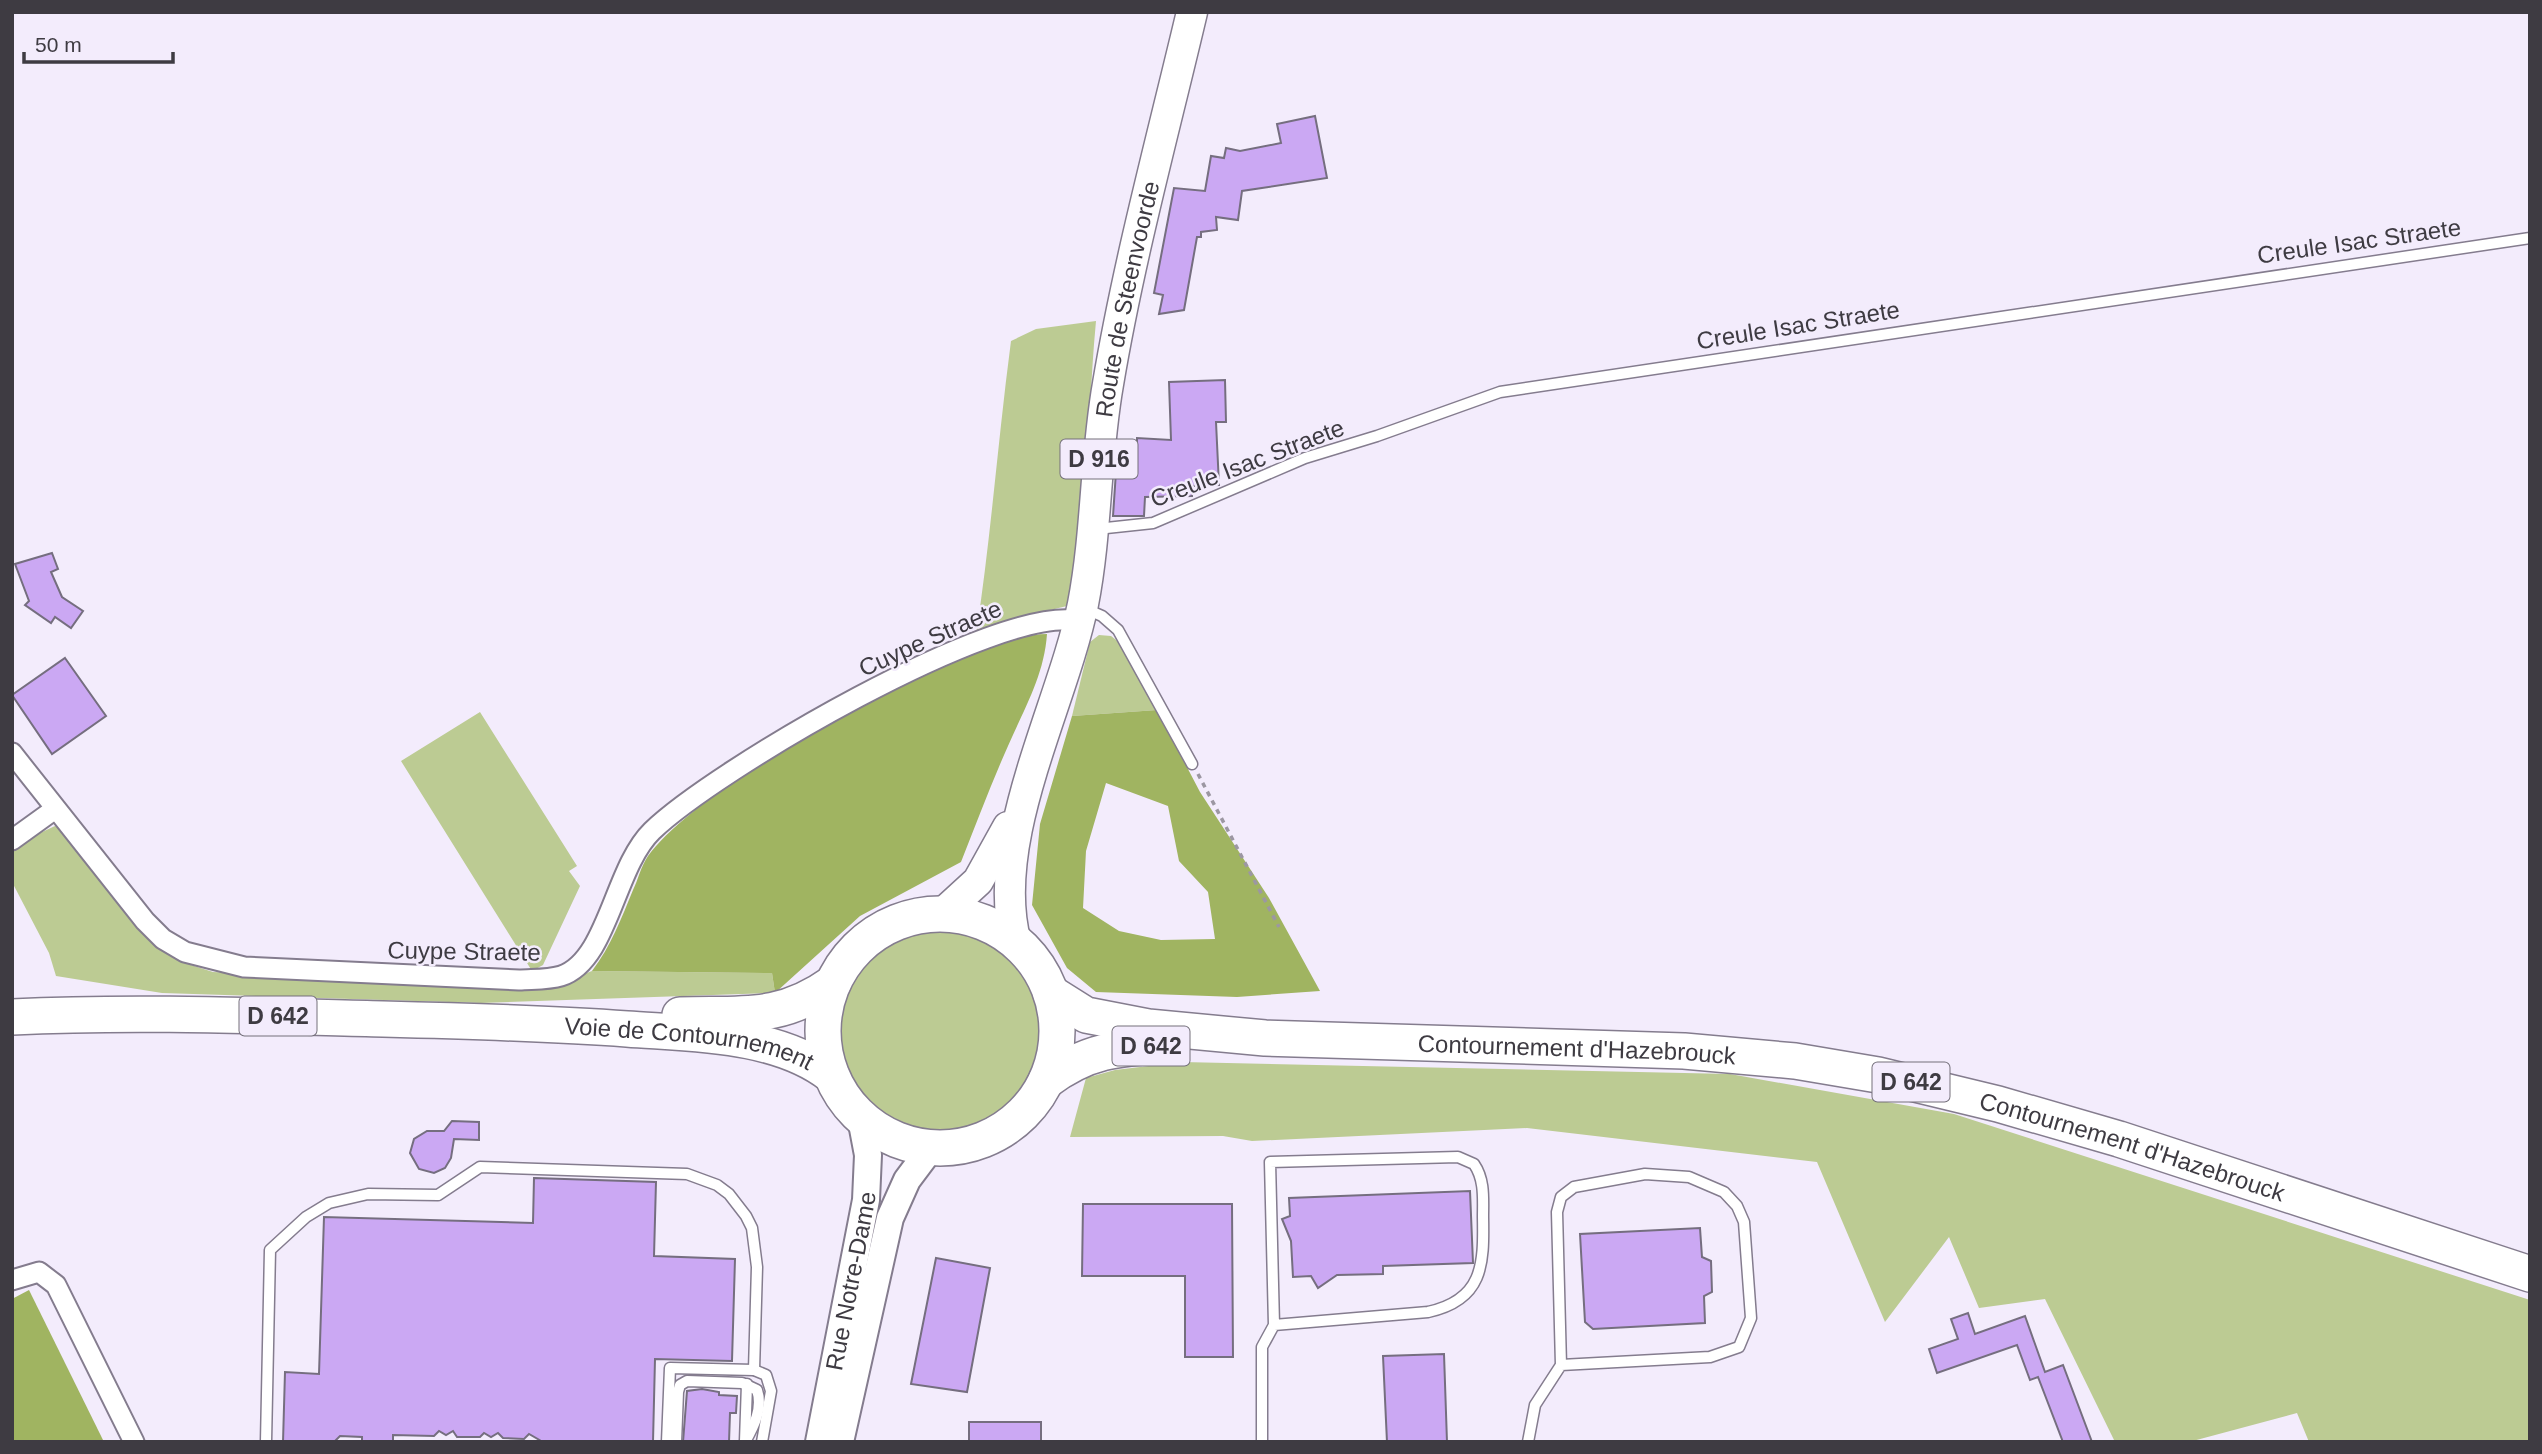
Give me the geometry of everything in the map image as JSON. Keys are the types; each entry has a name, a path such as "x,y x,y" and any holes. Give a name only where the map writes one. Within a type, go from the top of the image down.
{"highway":[{"path":"942,914 987,924 1016,943 1033,961 1051,993 1057,1038 1046,1082 1024,1113 993,1135 957,1147 931,1148 889,1137 861,1118 847,1102 831,1075 822,1034 826,1003 833,983 850,956 873,935 911,918 942,914"},
{"name":"Voie de Contournement","path":"544,1023 768,1013 795,1006 833,983"},
{"name":"Contournement d'Hazebrouck","path":"1051,993 1075,1010 1099,1019 1265,1038 1637,1048 1770,1058 1878,1075 2018,1110 2119,1139 2530,1274"},
{"name":"Voie de Contournement","path":"12,1017 159,1015 544,1023 690,1034 752,1043 798,1055 831,1075"},
{"name":"Contournement d'Hazebrouck","path":"1046,1082 1078,1060 1111,1049 1265,1038"}],"main road":[{"name":"Route de Steenvoorde","path":"1016,943 1009,907 1009,885 1028,790 1080,615 1094,530 1108,382 1192,12"},
{"name":"Route de Steenvoorde","path":"942,914 963,897 985,871 1028,790"},
{"name":"Rue Notre-Dame","path":"819,1442 866,1200 868,1155 861,1118"},
{"name":"Rue Notre-Dame","path":"839,1442 890,1219 907,1180 931,1148"}],"street":[{"name":"Cuype Straete","path":"12,753 153,929 174,946 198,957 264,970 519,980 550,978 570,972 588,957 633,855 649,833 688,803 817,718 878,686 1014,627 1080,615"},
{"path":"12,840 55,809"},
{"path":"12,1280 39,1272 56,1285 134,1442"}],"lane":[{"name":"Creule Isac Straete","path":"1094,530 1153,523 1298,460 1500,392 2530,238"},
{"path":"1080,615 1102,616 1118,630 1192,764"},
{"path":"1262,1442 1262,1347 1274,1325 1270,1162 1458,1157 1474,1164 1483,1189 1484,1256 1478,1278 1463,1296 1448,1306 1428,1311 1274,1325"},
{"path":"266,1442 270,1250 306,1217 329,1203 368,1194 438,1195 480,1167 671,1173 703,1178 717,1185 742,1209 756,1242 754,1370"},
{"path":"1528,1442 1535,1405 1561,1365 1557,1212 1558,1204 1566,1191 1594,1182 1660,1174 1703,1181 1731,1198 1744,1223 1751,1318 1739,1347 1710,1357 1561,1365"},
{"path":"667,1442 670,1368 754,1370 766,1375 771,1391 762,1442"},
{"path":"676,1442 678,1392 682,1383 747,1384 745,1442"}],"path":[{"path":"1192,764 1279,927"}],"green space":[{"path":"1096,321 1084,500 1067,606 1005,621 976,635 1011,341 1036,329"},
{"path":"1047,634 1038,678 961,862 860,916 775,993 772,973 592,971 615,932 648,856 676,826 720,791 834,718 896,686 955,659 1007,641"},
{"path":"1099,635 1111,636 1120,643 1157,710 1072,716 1090,642"},
{"path":"1157,710 1200,792 1269,898 1320,991 1237,997 1096,992 1067,968 1032,905 1040,824 1072,716","holes":["1106,783 1168,806 1179,861 1208,892 1215,939 1161,940 1119,931 1083,908 1086,851"]},
{"path":"480,712 577,866 569,871 580,886 543,965 532,971 401,761"},
{"path":"55,826 62,828 163,950 191,965 213,972 532,987 555,985 592,971 772,973 775,993 481,1003 162,993 56,976 49,953 12,882 12,846"},
{"path":"939,927 978,935 1012,957 1034,991 1042,1030 1034,1069 1012,1103 978,1125 939,1133 900,1125 866,1103 844,1069 836,1030 844,991 866,957 900,935"},
{"path":"1182,1062 1730,1074 1954,1114 2530,1300 2530,1442 2309,1442 2297,1413 2189,1442 2115,1442 2045,1299 1979,1308 1949,1237 1885,1322 1817,1162 1527,1128 1252,1141 1223,1136 1070,1137 1086,1078 1115,1070"},
{"path":"29,1290 104,1442 12,1442 12,1299"}],"building":[{"path":"1315,116 1327,178 1242,191 1238,220 1216,217 1217,230 1201,232 1201,237 1197,237 1184,310 1159,314 1163,295 1154,293 1174,188 1205,191 1211,156 1224,158 1226,148 1240,151 1281,143 1277,124"},
{"path":"1225,380 1226,422 1216,422 1219,485 1192,486 1192,496 1145,497 1144,516 1113,516 1118,442 1137,443 1137,438 1171,440 1169,382"},
{"path":"52,553 58,569 51,572 62,597 83,611 71,628 55,617 51,623 25,605 29,601 15,564"},
{"path":"65,658 106,716 52,754 12,695"},
{"path":"452,1121 479,1122 479,1140 454,1139 451,1158 445,1168 434,1173 419,1169 410,1153 414,1139 427,1131 444,1131"},
{"path":"534,1178 656,1182 654,1256 735,1259 732,1361 655,1359 653,1442 543,1442 529,1434 524,1439 503,1438 498,1433 491,1437 484,1433 480,1437 457,1437 453,1431 446,1435 439,1431 434,1436 393,1435 393,1442 362,1442 362,1437 340,1436 334,1442 283,1442 285,1372 319,1374 324,1217 533,1223"},
{"path":"1470,1191 1473,1263 1383,1266 1383,1274 1337,1275 1318,1288 1311,1276 1293,1277 1291,1241 1282,1219 1290,1216 1289,1198"},
{"path":"1083,1204 1232,1204 1233,1357 1185,1357 1185,1276 1082,1276"},
{"path":"1700,1228 1702,1257 1711,1261 1712,1292 1704,1296 1705,1323 1593,1329 1585,1322 1580,1234"},
{"path":"936,1258 990,1268 967,1392 911,1384"},
{"path":"1968,1313 1975,1334 2025,1316 2045,1372 2063,1365 2092,1442 2063,1442 2038,1377 2030,1380 2017,1345 1937,1373 1929,1349 1958,1339 1951,1319"},
{"path":"1444,1354 1447,1442 1387,1442 1383,1356"},
{"path":"702,1389 719,1392 719,1395 737,1396 736,1413 730,1413 729,1442 683,1442 687,1391"},
{"path":"969,1422 1041,1422 1041,1442 969,1442"}]}
